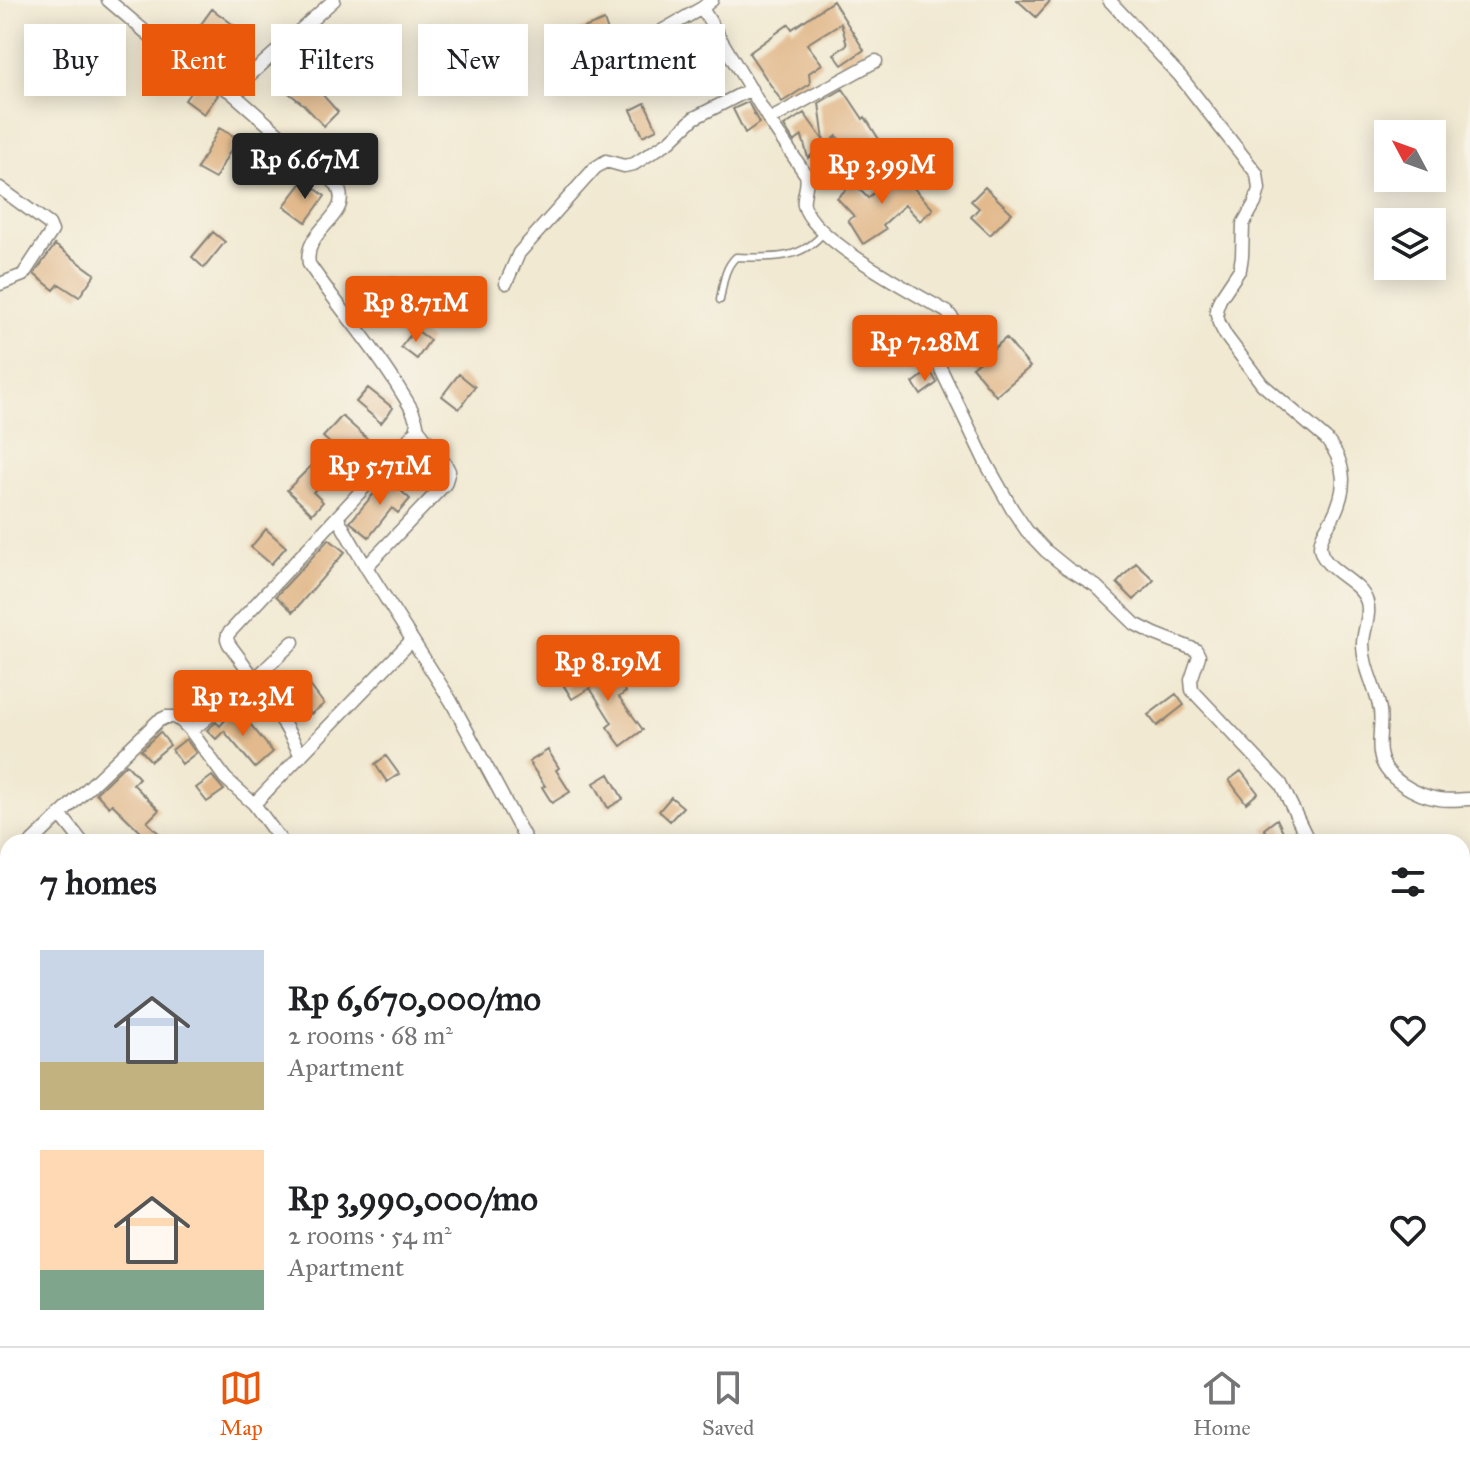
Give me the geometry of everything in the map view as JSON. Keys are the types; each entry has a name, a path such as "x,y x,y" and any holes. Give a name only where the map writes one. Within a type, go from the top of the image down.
{"street":[{"path":"108,0 142,29"},
{"path":"255,71 334,0"},
{"path":"1109,0 1180,76 1257,174 1259,189 1243,224 1240,269 1216,310 1226,336 1262,384 1326,439 1339,459 1343,494 1320,547 1333,568 1358,586 1367,603 1364,656 1380,712 1380,755 1384,766 1400,782 1424,796 1442,800 1470,799"},
{"path":"673,24 707,4 739,71 806,175 804,207 824,232 853,256 951,315 953,324 936,359 986,463 1027,531 1067,568 1096,586 1135,624 1196,650 1199,656 1191,680 1192,690 1281,784 1305,834"},
{"path":"769,120 876,61"},
{"path":"506,283 519,253 595,168 606,161 624,166 634,164 670,141 694,118 751,89"},
{"path":"236,96 272,125 341,192 339,208 310,243 307,253 309,264 382,361 412,410 418,429 449,471 445,484 366,567"},
{"path":"0,188 49,224 52,231 23,275 0,284"},
{"path":"301,756 255,679 229,644 228,634 418,429"},
{"path":"337,517 451,701 523,834"},
{"path":"254,804 412,640"},
{"path":"191,731 255,679 293,642"},
{"path":"40,834 158,721 173,717 191,731 225,778 254,804 276,834"},
{"path":"60,814 76,834"}],"lane":[{"path":"720,300 726,271 736,257 766,258 800,253 824,232"}],"building":[{"path":"1017,0 1051,0 1036,17"},
{"path":"833,1 864,50 842,65 834,54 847,45 841,23 807,44 822,64 809,73 810,84 782,102 749,53 789,24 792,29"},
{"path":"212,9 232,24 201,24"},
{"path":"843,89 880,141 851,159 837,136 808,158 802,136 794,142 784,126 804,113 824,141 819,103"},
{"path":"188,96 217,96 204,114 185,100"},
{"path":"293,96 324,96 338,112 324,126"},
{"path":"748,102 759,123 745,133 733,109"},
{"path":"645,103 657,129 643,136 631,110"},
{"path":"219,128 237,138 215,179 197,169"},
{"path":"898,171 933,209 920,221 905,205 883,225 886,229 863,244 848,220 854,216 837,198 853,183 868,198"},
{"path":"304,180 325,196 306,222 284,206"},
{"path":"985,187 1012,213 990,235 971,217 979,208 971,201"},
{"path":"213,232 225,242 204,268 192,257"},
{"path":"55,245 95,274 79,297 59,284 54,290 34,274"},
{"path":"384,277 403,292 385,314 366,299"},
{"path":"415,329 430,340 417,359 401,347"},
{"path":"1006,338 1030,367 996,396 972,367"},
{"path":"930,370 937,383 921,395 913,383"},
{"path":"459,374 475,387 459,409 442,396"},
{"path":"368,388 393,408 381,423 356,402"},
{"path":"342,416 371,442 353,463 347,458 313,492 323,502 312,514 287,490 332,445 323,437"},
{"path":"387,478 410,499 398,513 392,508 369,537 350,522"},
{"path":"266,529 286,547 271,564 251,547"},
{"path":"329,539 345,552 293,612 276,596"},
{"path":"1136,563 1154,580 1134,600 1117,583"},
{"path":"605,668 610,678 615,675 626,692 619,697 643,730 621,746 607,727 612,723 590,688 572,699 564,686 585,673 587,677"},
{"path":"201,681 215,698 203,708 189,692"},
{"path":"309,684 324,704 311,714 297,694"},
{"path":"1176,694 1184,705 1157,726 1148,715"},
{"path":"235,709 273,752 255,768 224,731 216,739 207,730 216,722 220,726"},
{"path":"160,732 170,745 151,761 141,750"},
{"path":"186,739 196,753 182,764 172,750"},
{"path":"548,750 570,792 552,803 529,762"},
{"path":"386,756 399,774 387,782 375,764"},
{"path":"126,764 139,778 133,784 159,810 147,822 160,834 143,834 96,793"},
{"path":"1241,771 1258,793 1246,803 1229,780"},
{"path":"609,774 623,799 608,808 594,783"},
{"path":"212,776 224,790 207,802 196,788"},
{"path":"671,797 683,807 670,821 659,811"},
{"path":"1277,819 1284,834 1267,834 1264,829"}]}
